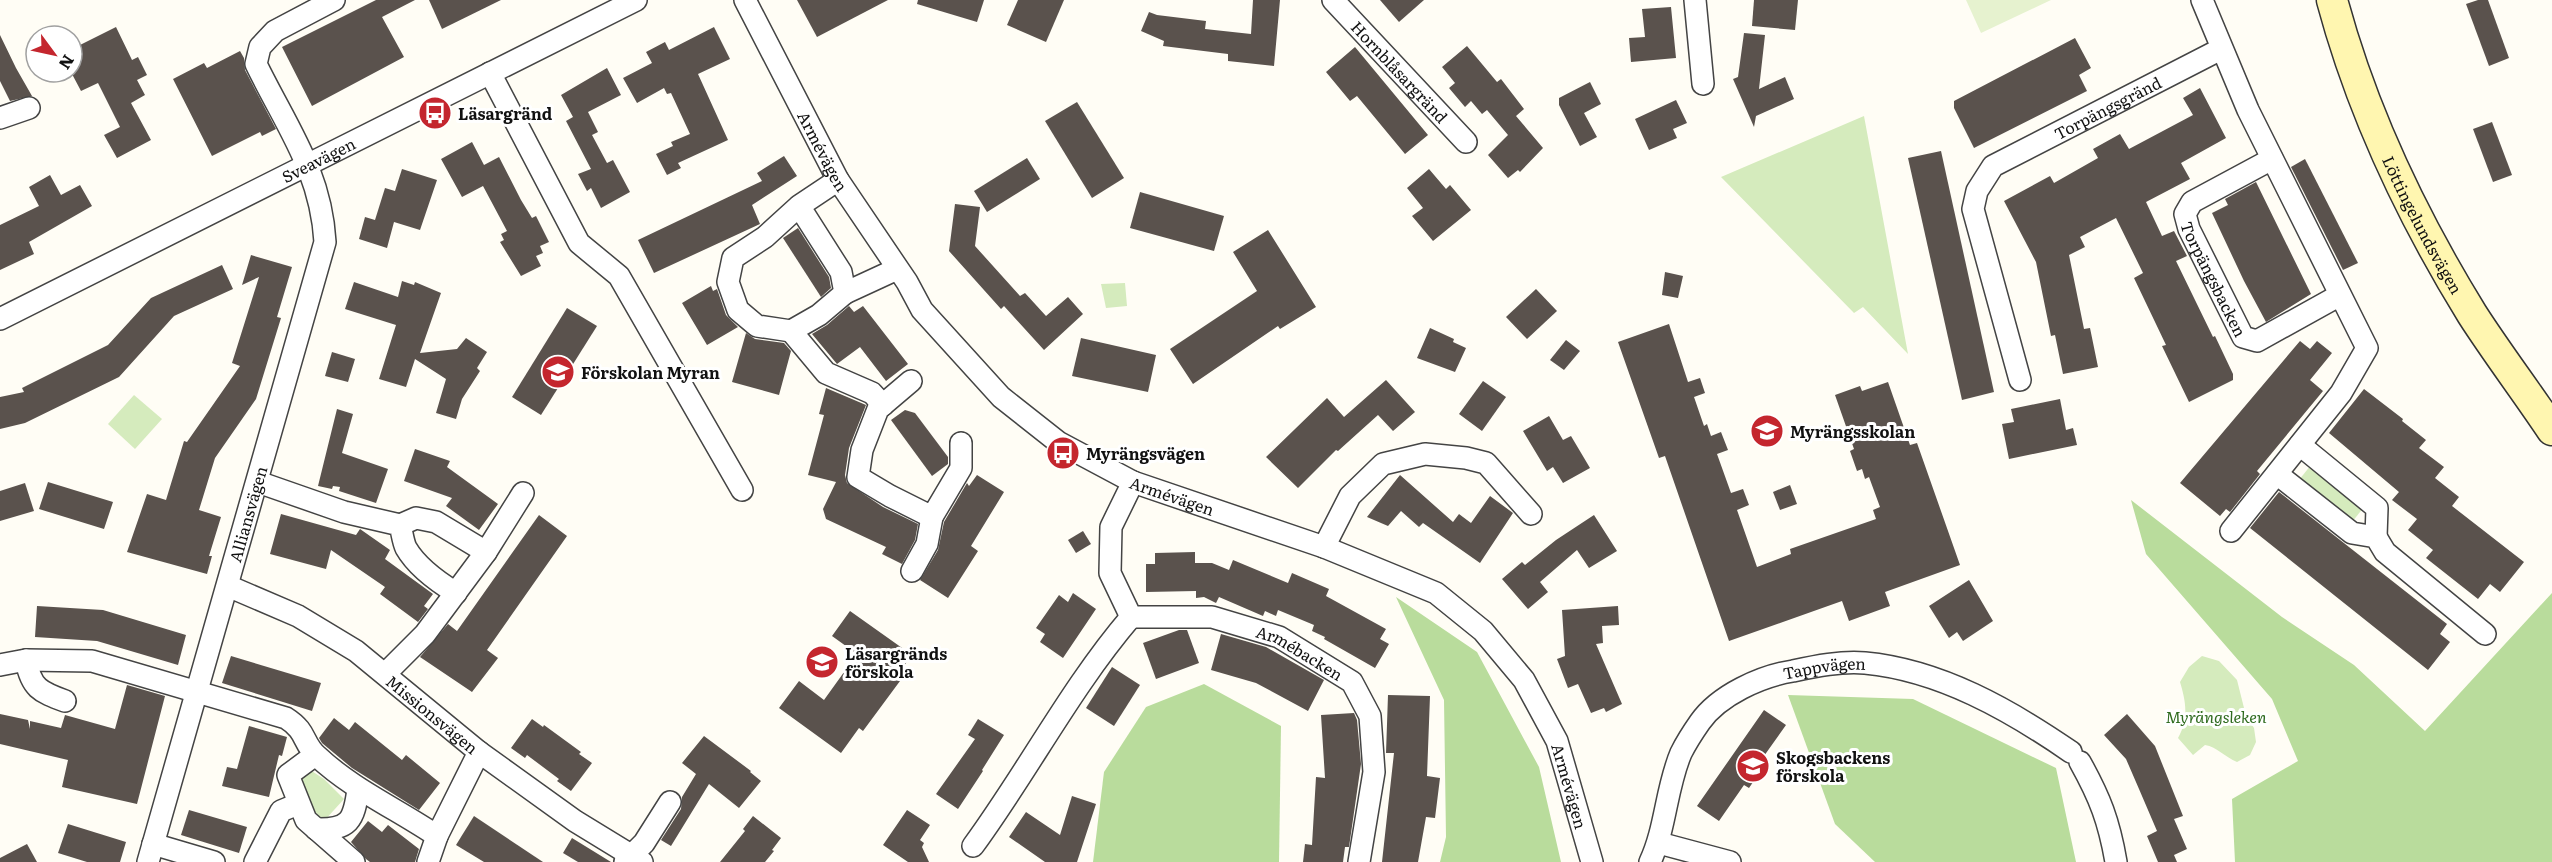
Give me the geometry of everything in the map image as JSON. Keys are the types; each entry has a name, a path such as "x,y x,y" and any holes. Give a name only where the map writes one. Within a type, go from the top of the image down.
{"main road":[{"name":"Löttingelundsvägen","path":"2332,0 2348,59 2406,197 2473,314 2552,430"}],"street":[{"name":"Alliansvägen","path":"151,853 325,242 323,215 309,165 256,64 260,47 275,31 334,0"},
{"name":"Sveavägen","path":"0,320 636,0"},
{"name":"Armévägen","path":"745,0 838,180 922,310 1001,397 1058,442 1133,482 1324,547 1436,593 1483,631 1524,680 1557,741 1592,862"},
{"name":"Hornblåsargränd","path":"1334,0 1466,142"},
{"path":"1695,0 1703,84"},
{"path":"2202,0 2221,49 2272,159 2367,348 2342,393 2231,531"},
{"name":"Torpängsgränd","path":"2020,380 1973,209 1977,191 1993,166 2221,49"},
{"path":"490,73 579,243 619,276 742,490"},
{"path":"0,118 29,108"},
{"name":"Torpängsbacken","path":"2272,159 2192,202 2186,214 2194,239 2243,337 2257,341 2340,295"},
{"path":"838,180 799,206 765,237 733,258 728,282 738,310 758,326 791,331 819,315 845,293 897,269"},
{"path":"799,206 841,272 845,293"},
{"path":"791,331 826,373 872,393 883,405"},
{"path":"911,381 878,409 862,450 858,477 932,517"},
{"path":"912,571 927,544 932,517 961,468 961,443"},
{"path":"2300,445 2377,508 2376,537 2385,552 2485,634"},
{"path":"1324,547 1350,496 1383,464 1425,454 1466,458 1486,463 1531,514"},
{"path":"2277,474 2352,533 2376,537"},
{"path":"258,482 344,512 400,525 416,518 436,522 486,552"},
{"path":"973,846 998,813 1102,651 1131,616 1110,573 1111,527 1133,482"},
{"path":"385,674 425,634 486,552 523,493"},
{"path":"400,525 406,547 414,558 435,580 456,593"},
{"name":"Missionsvägen","path":"228,586 298,616 356,651 479,752 632,860"},
{"name":"Armébacken","path":"1131,616 1212,617 1279,637 1352,682 1370,716 1374,772 1359,862"},
{"path":"26,660 29,677 40,692 65,701"},
{"path":"0,665 26,660 92,661 286,718 299,726 315,755 358,789 398,810 437,836"},
{"name":"Tappvägen","path":"1730,862 1654,853 1681,753 1701,720 1733,694 1769,675 1826,664 1864,663 1914,673 1971,693 2047,735 2076,757 2101,798 2109,823 2116,862"},
{"path":"428,862 437,836 479,752"},
{"path":"315,755 288,775 298,804 306,819 354,862"},
{"path":"316,829 336,829 349,820 356,805 358,789"},
{"path":"632,860 670,802"},
{"path":"255,862 281,811 298,804"},
{"path":"151,853 214,862"}],"green space":[{"path":"1966,0 2051,0 1981,33"},
{"path":"1864,116 1908,354 1863,307 1854,313 1721,177"},
{"path":"1125,283 1127,306 1106,308 1101,284"},
{"path":"134,395 162,419 135,449 108,424"},
{"path":"2311,465 2364,507 2352,522 2299,480"},
{"path":"2131,500 2282,617 2354,665 2425,731 2552,593 2552,862 2235,862 2232,799 2298,761 2272,699 2146,554"},
{"path":"1396,597 1477,652 1539,767 1561,862 1440,862 1446,837 1444,700"},
{"name":"Myrängsleken","path":"2202,656 2219,661 2237,680 2246,716 2254,728 2256,742 2250,755 2237,762 2205,745 2193,755 2178,738 2185,717 2184,697 2180,682 2189,667"},
{"path":"1204,684 1281,726 1279,862 1093,862 1104,772 1146,707"},
{"path":"1788,695 1913,699 2056,768 2076,862 1875,862 1835,824"},
{"path":"304,766 324,779 344,799 324,821 314,811 308,815 294,773"}],"building":[{"path":"376,0 415,0 382,17 404,57 312,106 282,47"},
{"path":"429,0 501,0 442,29"},
{"path":"797,0 888,0 817,37"},
{"path":"918,0 984,0 977,22 917,4"},
{"path":"1018,0 1064,0 1046,42 1007,25"},
{"path":"1253,0 1280,0 1274,66 1228,61 1228,54 1163,46 1164,41 1141,31 1149,12 1206,21 1205,29 1251,34"},
{"path":"1380,0 1424,0 1399,22"},
{"path":"1754,0 1798,0 1795,30 1752,26"},
{"path":"2488,0 2509,58 2489,66 2466,4"},
{"path":"1671,7 1676,58 1631,62 1629,38 1645,37 1642,9"},
{"path":"116,27 132,60 138,57 147,75 137,80 145,95 131,103 151,140 117,158 104,135 120,127 98,83 81,91 77,84 84,84 84,43"},
{"path":"714,27 730,59 698,74 728,140 678,163 681,168 667,175 656,154 673,146 671,142 690,134 671,93 667,94 664,88 637,103 623,78 652,63 646,52 665,42 669,50"},
{"path":"1744,33 1765,35 1759,89 1785,77 1794,99 1756,116 1754,127 1733,79 1738,77"},
{"path":"0,35 32,96 10,101 0,81"},
{"path":"2075,38 2091,68 2079,75 2087,91 1974,148 1954,108 1954,101"},
{"path":"1467,46 1497,82 1501,79 1524,109 1516,116 1543,148 1520,172 1518,170 1508,178 1488,155 1508,135 1487,110 1482,114 1471,101 1465,107 1449,88 1455,83 1442,67"},
{"path":"1355,47 1428,135 1405,154 1357,96 1350,101 1326,72"},
{"path":"240,51 244,58 245,70 276,129 262,136 260,132 212,156 173,79 204,63 207,68"},
{"path":"607,68 621,95 588,112 598,132 592,135 607,163 613,160 630,192 601,208 591,188 587,191 578,174 591,169 566,121 573,117 561,95"},
{"path":"1590,82 1601,104 1584,113 1597,137 1580,146 1559,105 1559,98"},
{"path":"2200,88 2226,138 2181,163 2190,179 2146,202 2162,236 2174,231 2187,256 2176,261 2213,337 2215,336 2233,374 2233,380 2189,402 2162,346 2166,345 2134,278 2143,273 2116,218 2080,237 2085,247 2069,255 2084,329 2090,328 2098,367 2063,374 2055,335 2051,336 2036,262 2004,201 2050,176 2054,183 2098,158 2093,149 2120,134 2129,149 2193,115 2183,98"},
{"path":"1676,100 1687,123 1673,129 1677,138 1649,150 1635,119"},
{"path":"1077,102 1124,178 1092,198 1045,121"},
{"path":"2492,122 2512,175 2493,182 2473,129"},
{"path":"472,142 484,165 499,157 521,200 532,218 536,216 549,242 540,246 543,253 536,256 541,266 521,276 500,242 504,240 501,234 507,231 483,186 462,197 441,159"},
{"path":"1941,151 1994,392 1962,400 1908,158"},
{"path":"784,156 797,176 752,205 760,224 654,273 638,240 762,181 757,173"},
{"path":"1027,158 1040,179 987,212 974,191"},
{"path":"2305,159 2358,263 2343,270 2291,167"},
{"path":"402,169 437,180 420,230 394,222 387,248 359,239 365,217 375,220 385,188 395,191"},
{"path":"1429,169 1446,189 1450,185 1471,210 1433,241 1412,216 1423,208 1407,188"},
{"path":"50,175 61,195 80,185 92,206 29,242 34,254 0,270 0,225 39,206 29,187"},
{"path":"2256,182 2311,294 2266,322 2212,213 2228,205 2225,199"},
{"path":"1140,192 1224,216 1214,251 1130,228"},
{"path":"955,204 980,207 975,246 1020,296 1025,293 1046,316 1068,297 1083,314 1044,350 1004,306 1001,309 949,251"},
{"path":"798,228 829,277 831,288 821,297 783,238"},
{"path":"1268,230 1316,307 1280,329 1278,326 1193,384 1170,349 1257,291 1233,252"},
{"path":"251,255 292,267 277,317 281,318 256,399 215,458 199,510 221,517 209,556 212,556 207,574 127,552 147,494 166,500 184,441 187,442 240,366 232,363 259,277 242,285"},
{"path":"222,265 233,289 174,316 119,377 25,423 0,429 0,397 24,392 22,388 108,345 151,298"},
{"path":"1665,272 1683,276 1678,298 1662,295"},
{"path":"402,281 414,285 415,282 441,293 420,353 457,349 466,338 487,352 477,368 480,371 462,399 456,419 436,413 446,379 415,359 406,387 379,379 396,325 345,309 354,282 398,297"},
{"path":"711,286 713,291 717,289 726,315 738,327 707,345 682,303"},
{"path":"1536,289 1557,311 1527,339 1506,317"},
{"path":"849,306 854,312 863,306 908,364 886,381 860,347 837,364 812,334 827,325"},
{"path":"567,308 597,326 541,415 512,397"},
{"path":"1669,324 1688,382 1700,378 1705,393 1694,397 1704,426 1707,424 1711,436 1721,432 1728,450 1717,454 1731,493 1743,489 1749,505 1737,510 1757,567 1791,554 1790,549 1876,519 1873,510 1880,507 1869,477 1865,479 1862,469 1857,471 1850,451 1854,449 1835,395 1860,386 1862,391 1888,382 1910,445 1917,443 1960,565 1885,592 1890,606 1849,621 1842,601 1729,641 1665,456 1659,458 1618,342"},
{"path":"1430,328 1454,339 1453,342 1466,348 1455,372 1417,358"},
{"path":"746,333 755,339 784,343 791,351 779,395 732,382"},
{"path":"1081,338 1156,355 1148,392 1072,376"},
{"path":"1566,340 1580,351 1564,370 1550,360"},
{"path":"2300,341 2310,349 2317,341 2332,353 2310,380 2323,391 2257,471 2260,474 2230,512 2226,509 2220,516 2180,483"},
{"path":"332,352 355,359 348,382 325,376"},
{"path":"1386,380 1415,412 1393,431 1378,415 1338,451 1336,450 1298,488 1266,457 1327,398 1344,417"},
{"path":"1483,381 1506,397 1482,431 1459,414"},
{"path":"826,388 866,405 849,448 845,475 847,483 883,507 918,524 915,540 902,564 882,554 886,547 826,519 823,509 836,482 808,475 824,415 819,414"},
{"path":"2364,389 2426,440 2419,448 2444,467 2435,478 2459,497 2452,506 2524,562 2500,592 2490,584 2478,599 2426,558 2433,550 2408,530 2417,519 2392,500 2399,492 2329,433"},
{"path":"2060,399 2066,430 2073,428 2077,445 2009,459 2002,424 2014,422 2011,409"},
{"path":"337,409 353,414 342,453 388,469 376,503 339,491 340,487 333,486 332,489 318,486"},
{"path":"905,410 915,413 948,457 948,464 932,476 891,420"},
{"path":"1549,416 1563,440 1571,436 1590,468 1563,483 1553,467 1547,471 1523,431"},
{"path":"415,449 450,461 447,467 498,504 479,530 446,506 452,498 404,481"},
{"path":"977,475 1004,492 971,546 978,551 948,598 920,580 938,550 944,522 967,483 969,486"},
{"path":"1400,475 1453,522 1459,514 1471,523 1490,496 1513,513 1480,563 1423,523 1419,527 1401,511 1388,526 1367,517"},
{"path":"48,482 113,502 104,529 39,509"},
{"path":"25,483 34,511 0,521 0,491"},
{"path":"1790,485 1797,504 1780,510 1773,492"},
{"path":"2279,492 2447,624 2440,634 2450,642 2428,670 2250,528"},
{"path":"281,514 356,535 360,529 390,550 385,559 433,594 424,606 428,609 418,622 380,594 385,587 331,550 326,569 270,554"},
{"path":"539,515 567,536 487,650 498,658 472,692 420,657 448,624 457,631"},
{"path":"1594,515 1617,551 1589,568 1577,550 1540,582 1548,592 1528,609 1502,579 1522,562 1525,565 1556,540"},
{"path":"1083,531 1091,544 1076,553 1068,540"},
{"path":"1195,552 1195,563 1212,563 1229,570 1233,560 1288,583 1292,573 1329,589 1326,596 1386,629 1380,639 1389,644 1375,668 1312,631 1314,625 1278,610 1276,616 1265,611 1263,616 1219,597 1216,603 1204,597 1196,598 1196,591 1146,592 1146,564 1155,564 1155,553"},
{"path":"1969,580 1993,621 1963,641 1957,632 1949,638 1929,606"},
{"path":"1073,593 1096,609 1063,658 1040,642 1045,634 1036,628 1059,595 1068,602"},
{"path":"37,606 103,610 186,635 178,665 97,641 35,637"},
{"path":"1618,606 1619,625 1602,626 1603,643 1596,644 1622,704 1606,712 1604,708 1591,713 1578,684 1568,688 1557,659 1565,656 1562,610"},
{"name":"Läsargränds förskola","path":"850,611 912,655 895,678 900,681 863,731 859,728 841,753 779,708 799,681 824,700 857,654 832,636"},
{"path":"1179,630 1187,630 1199,663 1156,679 1143,643"},
{"path":"1221,634 1266,647 1324,680 1308,711 1256,683 1211,670"},
{"path":"231,656 321,683 312,711 222,683"},
{"path":"1112,667 1140,685 1114,726 1086,708"},
{"path":"127,685 165,696 137,804 62,787 68,760 0,744 0,714 28,720 30,729 30,721 61,728 65,715 115,729"},
{"path":"1388,695 1430,696 1427,776 1440,778 1435,818 1426,817 1418,862 1382,862 1394,753 1386,753"},
{"path":"1764,710 1786,725 1759,763 1764,766 1749,788 1744,785 1719,821 1697,806"},
{"path":"1354,713 1357,720 1361,764 1349,847 1345,847 1343,862 1303,862 1305,844 1312,845 1316,777 1325,778 1321,715"},
{"path":"2127,714 2155,746 2183,816 2174,819 2187,849 2174,855 2177,862 2158,862 2147,836 2157,831 2126,759 2104,735"},
{"path":"334,718 349,730 355,722 402,760 406,755 440,783 419,810 352,768 322,743 319,738"},
{"path":"532,719 581,752 579,754 592,763 571,791 527,755 525,758 511,748"},
{"path":"978,719 1004,735 958,809 936,794 975,739 968,735"},
{"path":"249,726 287,737 282,756 279,755 269,797 222,786 227,767 237,769"},
{"path":"704,736 761,781 739,808 709,784 671,846 661,840 681,809 682,797 696,774 682,763"},
{"path":"1072,796 1096,804 1077,862 1045,862 1009,837 1026,812 1060,835"},
{"path":"189,810 247,827 239,853 181,835"},
{"path":"907,810 930,825 920,840 924,843 922,847 929,862 908,862 883,845"},
{"path":"474,816 543,862 484,862 456,845"},
{"path":"753,816 781,838 772,850 774,851 765,862 720,862 745,831 743,829"},
{"path":"368,821 382,832 388,825 419,849 415,862 370,862 366,859 351,842"},
{"path":"68,824 126,842 120,862 87,862 58,853"},
{"path":"572,838 611,862 578,862 563,853"},
{"path":"27,844 37,862 0,862 0,858"}],"place":[{"name":"Läsargränd","path":"435,113"},
{"name":"Förskolan Myran","path":"558,372"},
{"name":"Myrängsskolan","path":"1767,431"},
{"name":"Myrängsvägen","path":"1063,453"},
{"name":"Läsargränds förskola","path":"822,662"},
{"name":"Skogsbackens förskola","path":"1753,766"}]}
